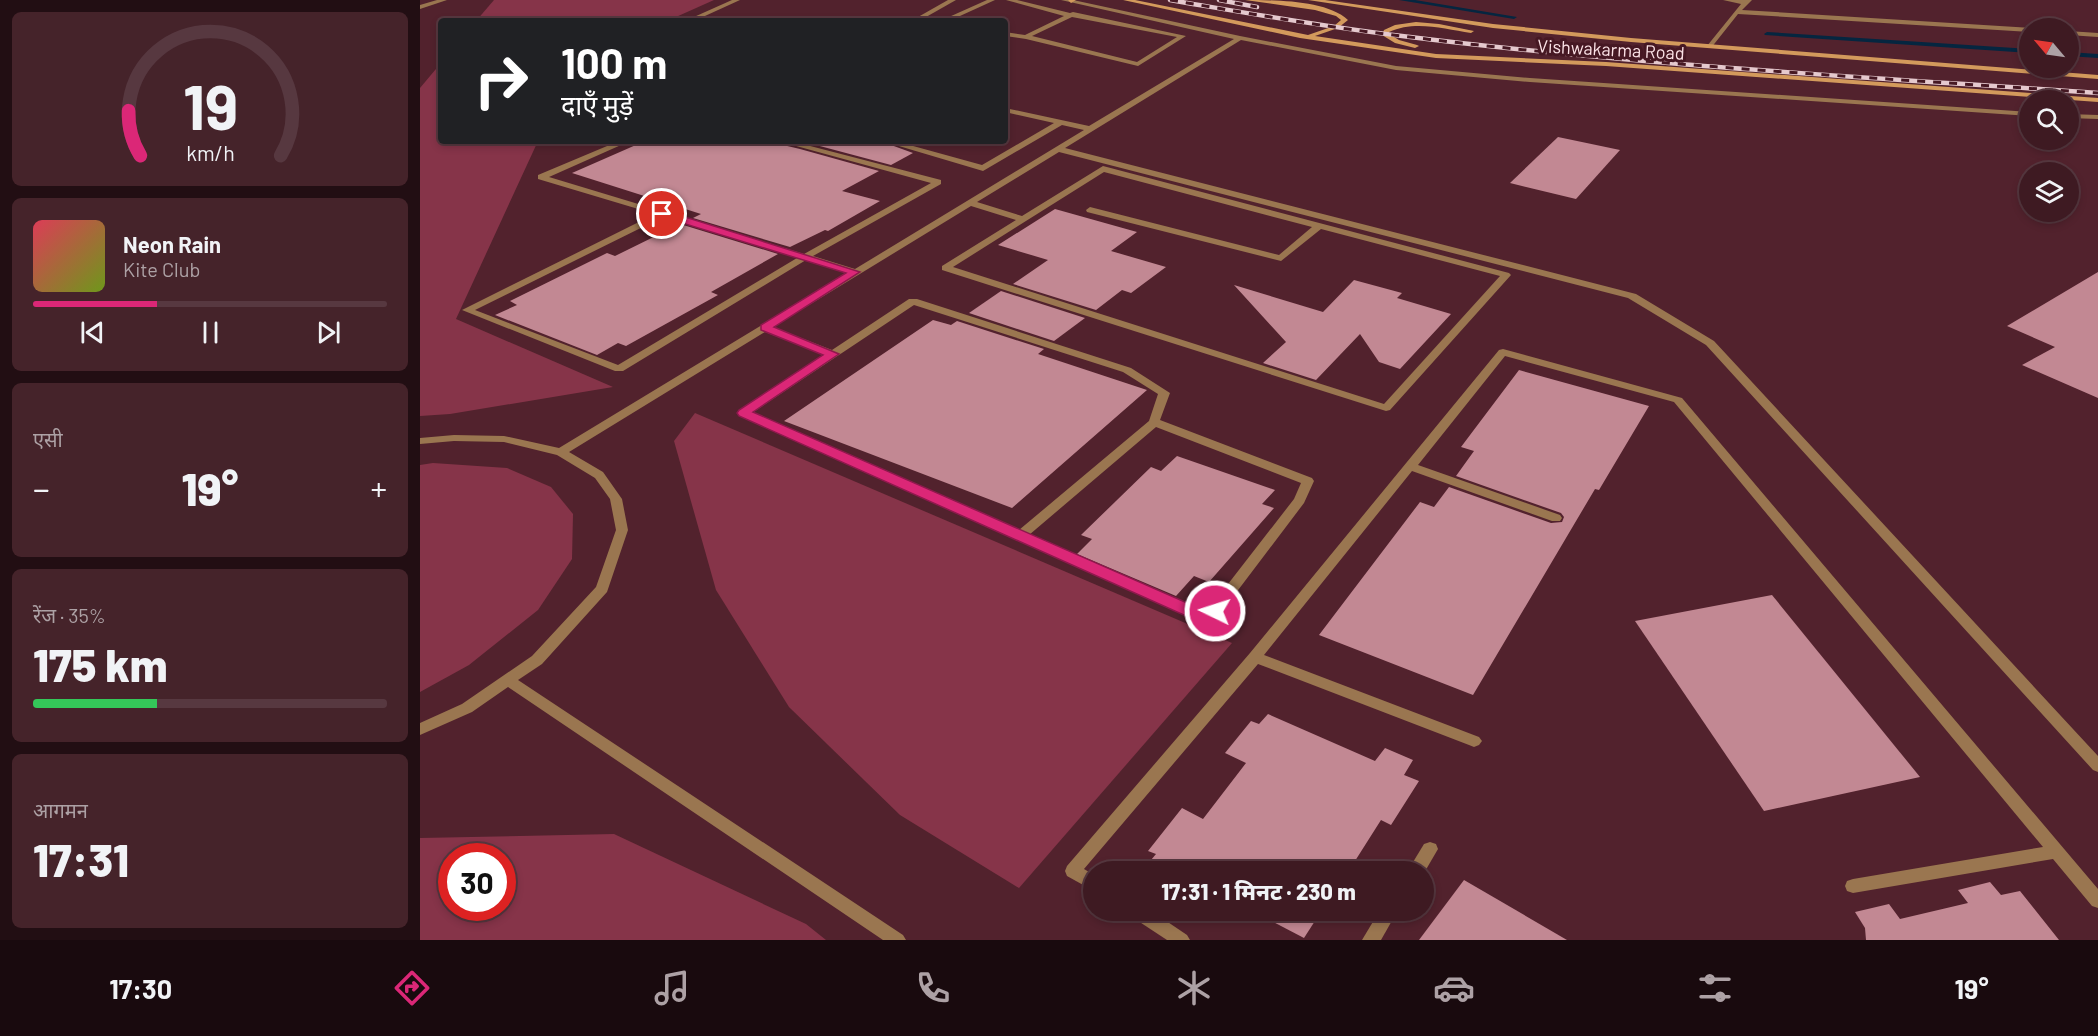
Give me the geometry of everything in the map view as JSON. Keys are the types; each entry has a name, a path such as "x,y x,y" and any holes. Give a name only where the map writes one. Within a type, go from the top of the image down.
{"main road":[{"name":"Vishwakarma Road","path":"1126,0 1300,36 1444,57 1617,65 2098,100"},
{"path":"1248,0 1320,9 1342,15 1345,20 1325,32 1300,36"},
{"name":"Vishwakarma Road","path":"1311,0 1538,31 1709,47 2098,77"},
{"path":"1444,57 1438,53 1389,39 1385,35 1386,31 1398,26 1413,25 1512,36 1538,31"}],"street":[{"path":"420,7 444,0"},
{"path":"697,18 737,0"},
{"path":"920,18 953,0"},
{"path":"950,18 992,0"},
{"path":"1008,34 1138,64 1183,36 1070,15 1009,0"},
{"path":"1069,0 1240,38 1396,68 1530,80 2019,113"},
{"path":"1726,0 1747,2"},
{"path":"1709,47 1736,12 1747,2"},
{"path":"1026,37 1093,6"},
{"path":"1736,12 2019,29"},
{"path":"2079,34 2098,35"},
{"path":"561,452 1240,38"},
{"path":"1008,111 1090,129"},
{"path":"2079,116 2098,117"},
{"path":"897,144 983,168 1060,123"},
{"path":"619,144 541,177 855,272"},
{"path":"662,214 467,310 619,369 806,256 938,182 793,144"},
{"path":"1059,149 1632,296 1710,343 2098,766"},
{"path":"1103,170 1319,226 1506,276 1386,408 945,268 1103,170"},
{"path":"970,203 1023,219"},
{"path":"1090,210 1281,258 1319,226"},
{"path":"1020,536 1154,422 1164,393 1127,370 913,301 744,413 1020,536 1192,612 1215,611 1300,500 1308,481 1154,422"},
{"path":"765,328 833,354"},
{"path":"1083,877 1073,871 1255,657 1503,352 1678,400 2098,901"},
{"path":"420,441 454,438 504,439 561,452 599,475 616,499 622,530 602,589 537,660 467,708 420,729"},
{"path":"1409,466 1556,518"},
{"path":"1255,657 1474,741"},
{"path":"509,681 897,940"},
{"path":"1422,861 1430,849"},
{"path":"1853,886 2056,852"},
{"path":"1152,921 1181,940"},
{"path":"1371,940 1383,921"}],"shaded area":[{"path":"494,0 714,0 674,18 479,18"},
{"path":"438,67 438,144 537,144 456,319 613,387 450,414 420,416 420,88"},
{"path":"695,413 1232,643 1019,888 900,815 789,707 716,590 674,441"},
{"path":"433,463 507,468 551,487 573,514 572,559 538,610 469,665 420,692 420,465"},
{"path":"614,834 806,924 826,940 420,940 420,838"}],"building":[{"path":"1558,137 1620,150 1576,199 1510,183"},
{"path":"638,144 779,144 879,171 842,191 880,201 828,231 825,230 790,247 693,218 701,214 572,173"},
{"path":"812,144 888,144 913,153 891,165"},
{"path":"1055,209 1137,232 1111,251 1166,267 1131,293 1122,290 1096,310 1013,284 1048,260 998,245"},
{"path":"680,224 778,254 711,292 718,295 626,346 618,343 597,355 495,315 517,305 510,301 607,253 615,256"},
{"path":"2098,272 2098,398 2022,365 2055,347 2007,326"},
{"path":"1354,280 1402,293 1397,298 1451,314 1400,369 1379,362 1360,334 1316,380 1263,363 1286,342 1234,285 1323,312"},
{"path":"1001,291 1085,318 1054,341 969,313"},
{"path":"933,320 951,325 957,321 1044,349 1038,354 1147,390 1012,508 784,421"},
{"path":"1519,370 1649,406 1599,490 1595,489 1473,695 1319,635 1420,502 1434,507 1449,487 1551,523 1562,522 1564,517 1561,513 1456,476 1474,451 1461,447"},
{"path":"1177,456 1275,490 1262,504 1274,508 1209,582 1194,576 1176,596 1077,554 1092,539 1081,535 1151,467 1161,471"},
{"path":"1772,595 1920,777 1764,811 1635,621"},
{"path":"1268,714 1375,761 1385,748 1413,760 1404,775 1419,781 1391,825 1381,820 1355,861 1151,860 1156,854 1148,851 1182,808 1203,819 1246,763 1225,753 1251,721 1259,724"},
{"path":"1464,880 1567,940 1419,940"},
{"path":"1990,882 2001,895 2020,891 2059,940 1866,940 1865,928 1855,912 1889,904 1900,919 1968,903 1958,890"},
{"path":"1271,921 1315,921 1304,938"}],"waterway":[{"path":"1402,0 1514,17"},
{"path":"1767,34 2019,50"},
{"path":"2079,55 2098,56"}],"railway":[{"path":"1170,0 1373,32 1576,55 2098,93"},
{"path":"1219,0 1257,7"}],"route":[{"path":"662,214 855,272 765,328 833,354 744,413 1192,612 1215,611"}]}
